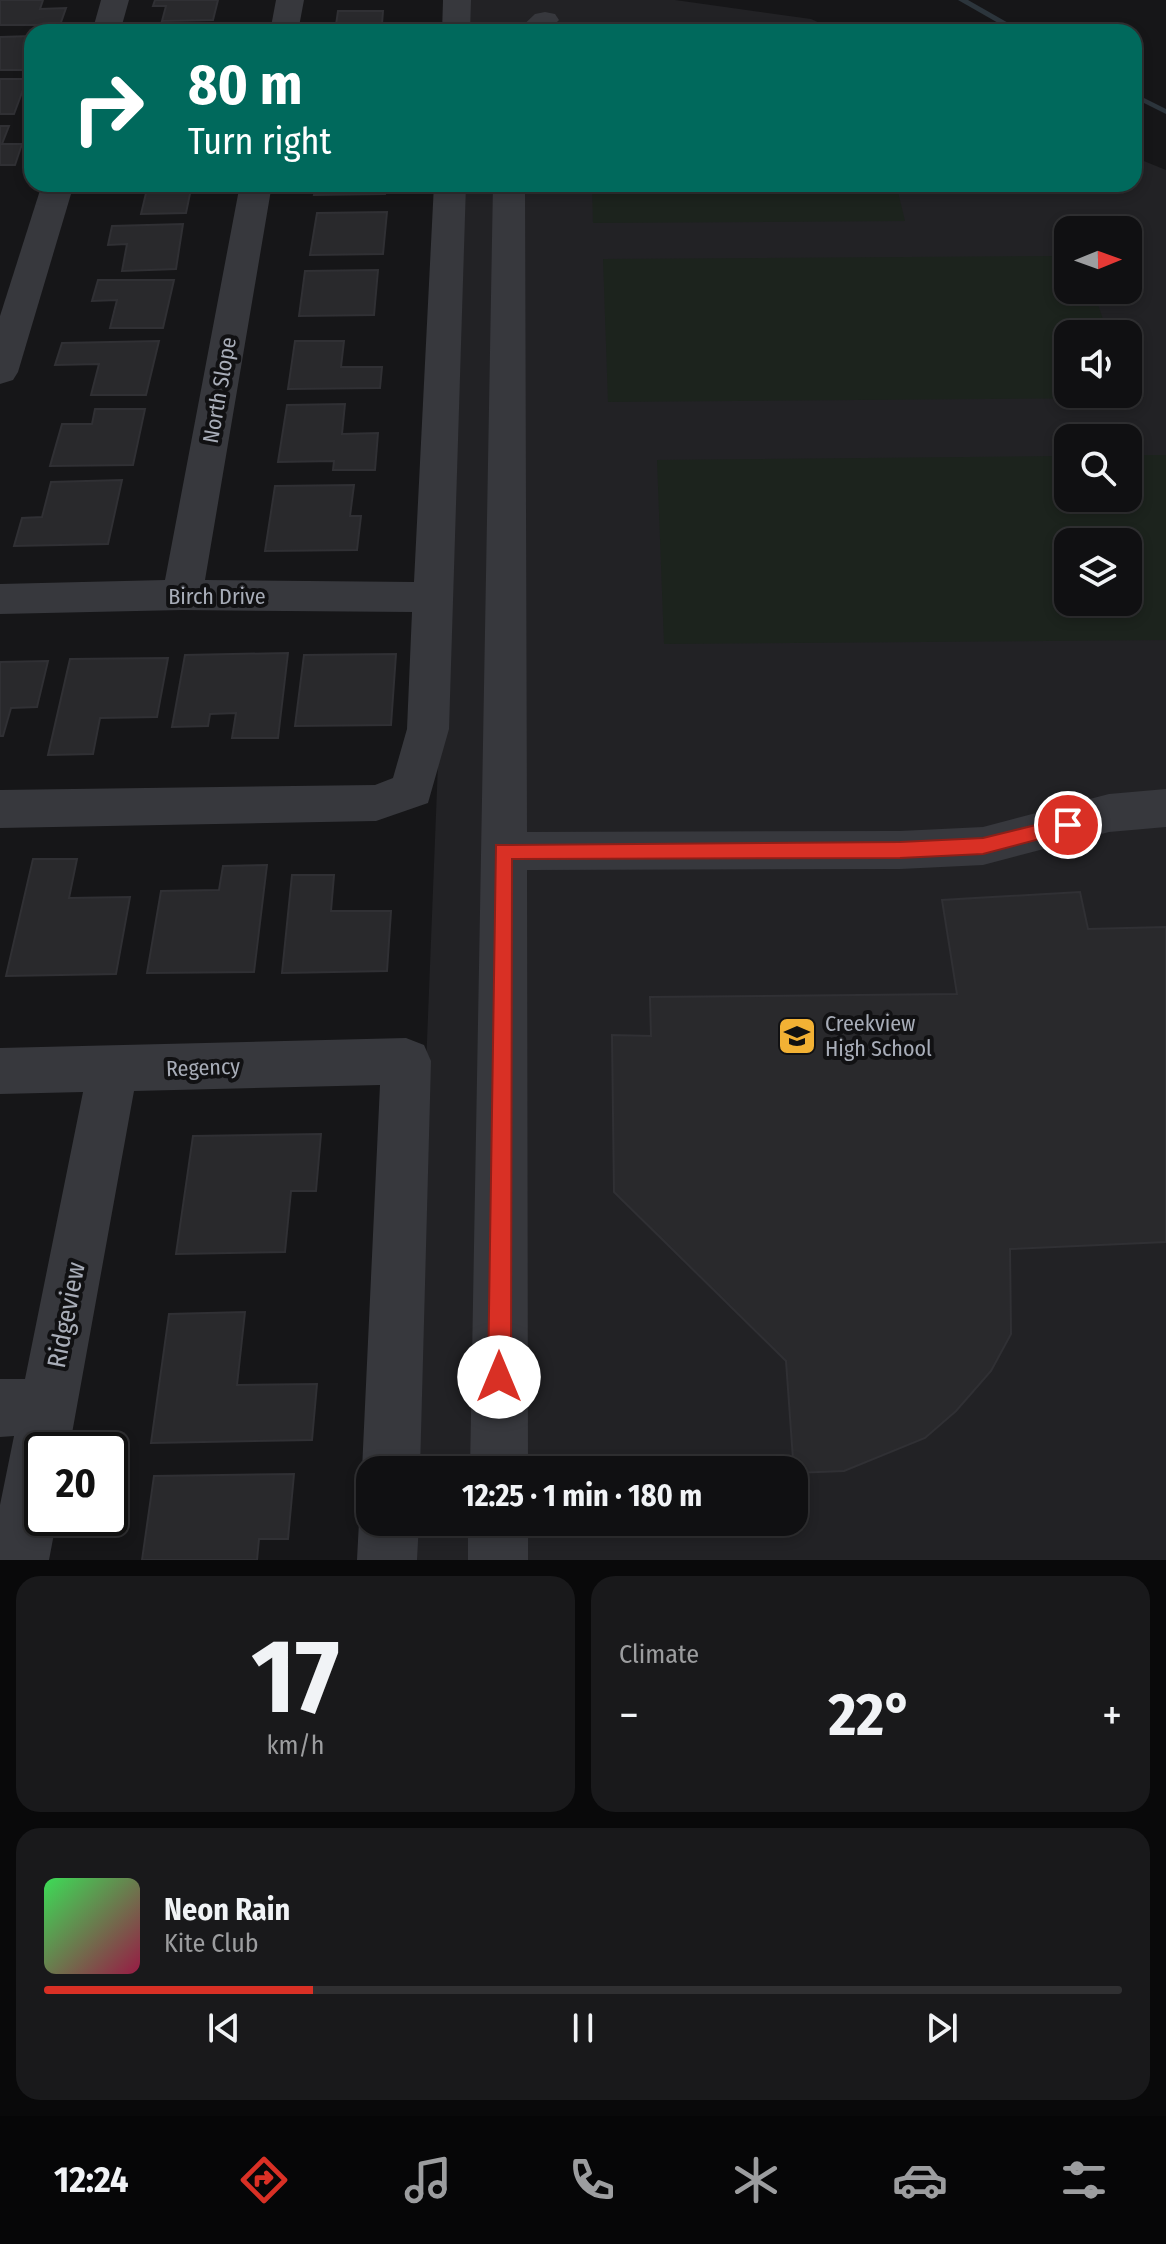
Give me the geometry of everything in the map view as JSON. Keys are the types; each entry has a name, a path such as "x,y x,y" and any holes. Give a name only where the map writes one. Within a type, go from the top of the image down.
{"street":[{"path":"108,24 115,0"},
{"path":"286,24 290,0"},
{"path":"456,24 457,0"},
{"path":"0,372 56,192"},
{"name":"North Slope","path":"182,595 255,192"},
{"path":"0,809 376,803 412,790 428,729 450,192"},
{"path":"499,1456 509,192"},
{"name":"Birch Drive","path":"0,599 182,595 433,597"},
{"path":"503,851 900,850 983,846 1109,813 1166,808"},
{"name":"Regency","path":"0,1071 406,1061 392,1456"},
{"name":"Ridgeview","path":"19,1560 24,1407 113,1070"},
{"path":"387,1560 388,1536"},
{"path":"498,1536 498,1560"}],"shaded area":[{"path":"469,0 675,0 811,19 822,24 468,24"},
{"name":"Creekview High School","path":"1142,160 1166,170 1166,1560 407,1560 408,1536 808,1536 808,1456 411,1456 461,192 1142,192"},
{"path":"592,192 898,192 905,221 593,223"},
{"path":"1054,256 1054,304 1098,304 1103,320 1054,320 1054,399 608,402 603,259"},
{"path":"1142,455 1166,455 1166,640 664,644 657,460 1054,456 1054,512 1142,512"}],"building":[{"path":"0,0 43,0 40,9 66,8 60,24 0,25"},
{"path":"155,0 218,0 213,20 162,21 166,6 153,6"},
{"path":"338,11 383,11 382,24 336,24"},
{"path":"24,36 24,70 0,70 0,37"},
{"path":"0,79 24,79 14,114 0,114"},
{"path":"0,126 9,126 2,144 22,144 15,165 0,165"},
{"path":"146,192 190,192 186,213 141,214"},
{"path":"315,192 385,192 385,194 314,195"},
{"path":"387,212 383,254 310,255 317,213"},
{"path":"183,224 176,269 122,271 127,244 108,245 112,226"},
{"path":"378,270 374,315 299,316 305,271"},
{"path":"98,280 174,280 163,328 110,328 117,300 92,301"},
{"path":"159,341 146,395 91,395 99,364 55,365 62,343"},
{"path":"295,341 344,341 341,367 382,367 380,388 288,389"},
{"path":"345,404 342,434 378,433 375,470 333,470 334,461 278,462 287,405"},
{"path":"95,409 145,409 133,465 50,466 62,424 92,424"},
{"path":"122,480 108,544 14,546 22,518 42,517 51,482"},
{"path":"354,485 350,516 361,516 357,550 265,551 275,486"},
{"path":"288,653 278,738 232,738 236,713 210,714 208,726 172,727 185,655"},
{"path":"396,654 391,725 295,726 304,655"},
{"path":"168,658 157,717 100,718 93,754 48,755 70,659"},
{"path":"48,661 37,707 11,708 3,736 0,736 0,662"},
{"path":"33,859 77,859 69,898 130,897 116,974 6,976"},
{"path":"267,865 254,972 147,973 161,891 219,890 223,866"},
{"path":"292,875 334,875 331,911 391,911 387,971 282,973"},
{"path":"1080,892 1088,929 1166,927 1166,1242 1010,1249 1011,1334 991,1371 956,1411 925,1438 844,1471 808,1472 808,1456 793,1456 786,1361 614,1192 612,1035 651,1036 650,997 957,994 942,900"},
{"path":"321,1134 316,1191 291,1191 285,1252 176,1254 193,1136"},
{"path":"245,1312 237,1385 317,1384 312,1440 151,1443 169,1314"},
{"path":"294,1474 288,1539 259,1539 257,1560 142,1560 154,1476"}],"waterway":[{"path":"962,0 1006,24"},
{"path":"1142,99 1166,112"}],"place":[{"name":"Creekview High School","path":"797,1036"}],"route":[{"path":"499,1377 503,851 900,850 983,846 1068,825"}]}
